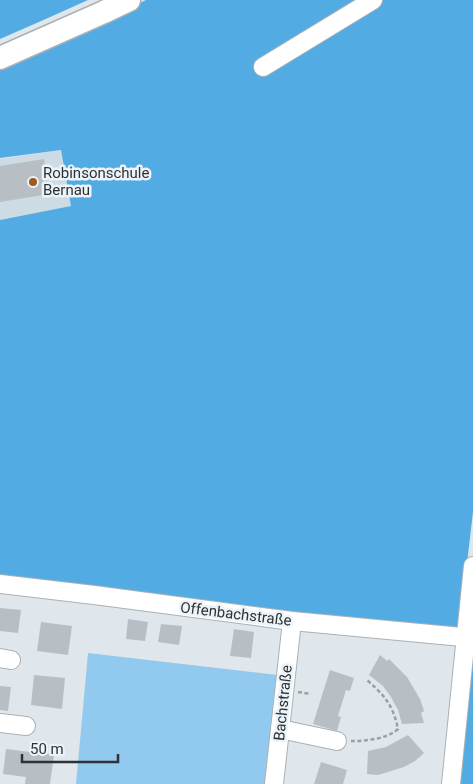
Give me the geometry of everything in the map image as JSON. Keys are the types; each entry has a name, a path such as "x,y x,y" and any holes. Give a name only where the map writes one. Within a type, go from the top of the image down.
{"main road":[{"path":"0,58 129,0"}],"street":[{"path":"263,67 373,0"},
{"path":"451,784 470,638 473,566"},
{"name":"Offenbachstraße","path":"0,584 292,621 470,638"},
{"name":"Bachstraße","path":"274,784 292,621"},
{"path":"0,724 26,726"},
{"path":"280,729 337,741"}],"path":[{"path":"337,741 370,740 395,732 398,729 395,715 389,702 367,680"}],"shaded area":[{"path":"0,0 88,0 0,39"},
{"path":"146,0 473,0 473,512 459,632 0,579 0,220 71,206 61,150 0,158 0,66 53,44"},
{"name":"Robinsonschule Bernau","path":"61,150 71,206 0,220 0,159"},
{"path":"88,653 278,675 265,784 76,784"},
{"path":"473,659 473,784 458,784"}],"building":[{"path":"44,159 49,194 0,202 0,166"},
{"path":"0,608 21,610 18,633 0,631"},
{"path":"128,619 148,622 145,641 126,639"},
{"path":"41,622 72,626 68,655 37,651"},
{"path":"161,624 182,626 179,645 158,642"},
{"path":"234,629 254,632 251,658 230,656"},
{"path":"380,655 387,661 389,659 407,677 420,699 424,711 421,713 424,723 402,724 398,710 391,697 383,686 369,675"},
{"path":"330,670 354,678 350,691 346,690 338,716 341,717 337,731 313,724"},
{"path":"34,675 65,678 62,709 31,705"},
{"path":"0,686 11,687 8,711 0,710"},
{"path":"408,735 424,753 404,767 378,775 367,774 368,751 386,747"},
{"path":"6,749 54,755 50,784 25,784 26,777 3,774"},
{"path":"321,762 347,770 343,784 314,784"}],"place":[{"name":"Robinsonschule Bernau","path":"33,182"}]}
